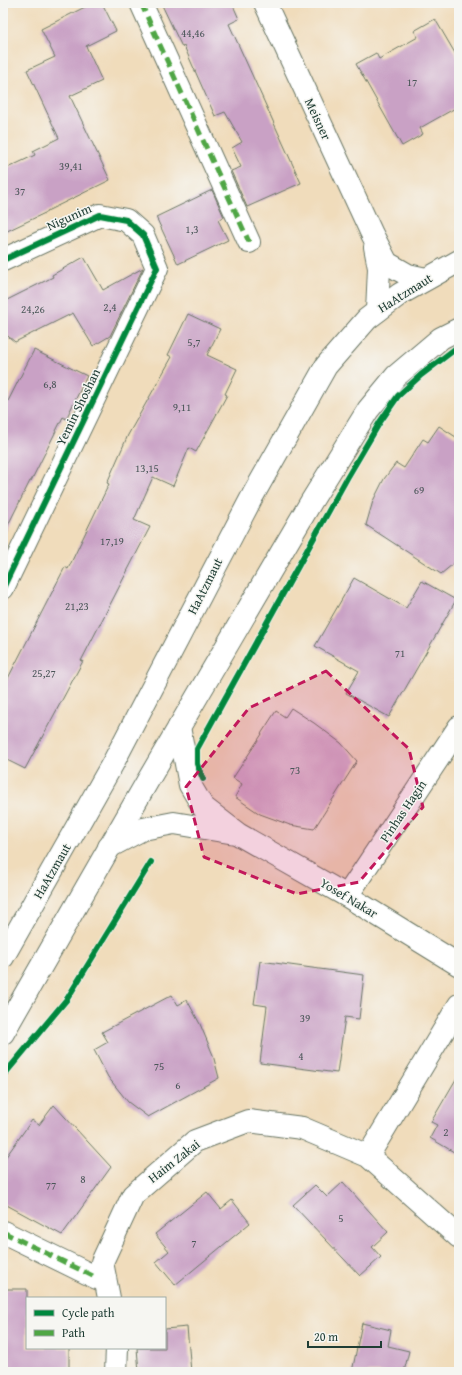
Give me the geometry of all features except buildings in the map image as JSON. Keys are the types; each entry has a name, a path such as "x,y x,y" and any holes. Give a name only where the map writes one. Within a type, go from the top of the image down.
{"street":[{"path":"142,3 249,242"},
{"name":"Meisner","path":"265,3 372,234 387,263 408,275 426,280"},
{"name":"Nigunim","path":"3,260 100,215 126,220 143,235"},
{"name":"Meisner","path":"372,234 380,268 377,311"},
{"name":"Yemin Shoshan","path":"3,588 157,268 143,235"},
{"name":"HaAtzmaut","path":"3,957 113,763 253,494 326,366 366,319 400,294 459,262"},
{"path":"3,1033 179,727 311,502 368,410 396,376 441,338 459,329"},
{"name":"Yosef Nakar","path":"179,727 190,785 203,807 238,834 347,896 459,965"},
{"name":"Pinhas Hagin","path":"347,896 459,727"},
{"name":"Yosef Nakar","path":"109,847 143,829 174,823 238,834"},
{"path":"368,1156 459,1005"},
{"name":"Haim Zakai","path":"109,1297 102,1262 133,1194 195,1141 248,1121 302,1128 368,1156 459,1236"},
{"path":"3,1232 97,1278"},
{"path":"116,1372 117,1349"}],"highlighted area":[{"path":"326,671 409,749 423,807 359,882 297,894 204,857 186,787 249,708"}],"marked path":[{"path":"141,3 249,242"},
{"path":"3,1232 97,1278"}],"cycle path":[{"path":"3,260 100,215 126,220 143,235 157,268 3,588"},
{"path":"203,779 197,764 197,749 347,478 380,422 398,396 421,375 459,346"},
{"path":"3,1076 67,999 151,862"}]}
